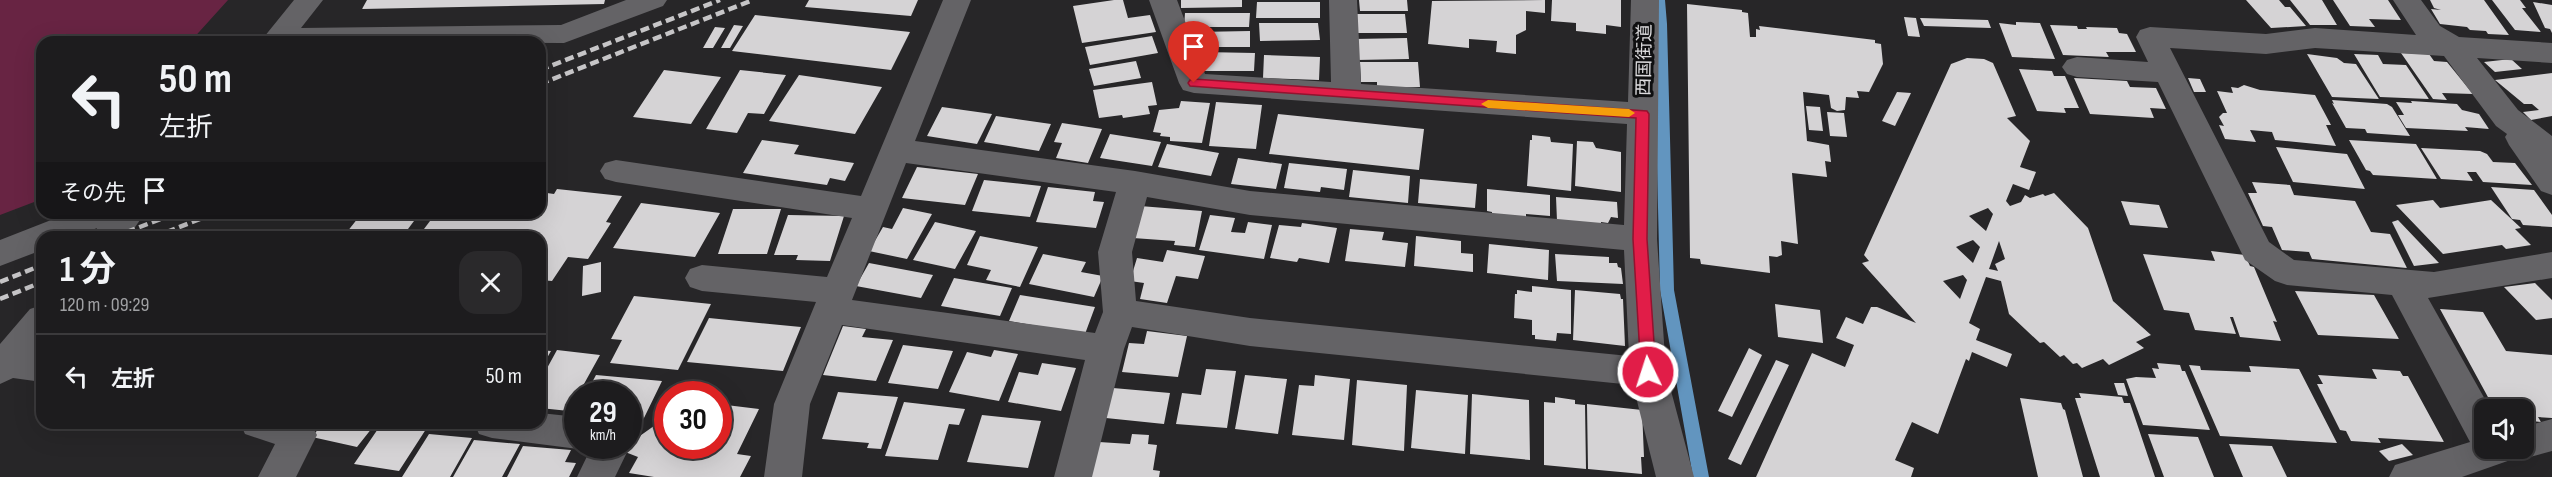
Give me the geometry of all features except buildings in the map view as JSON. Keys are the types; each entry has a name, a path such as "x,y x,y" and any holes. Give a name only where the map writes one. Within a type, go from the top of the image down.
{"street":[{"path":"278,36 309,0"},
{"path":"468,36 564,34 653,0"},
{"path":"783,477 792,405 957,0"},
{"path":"1163,0 1194,83 1642,114"},
{"path":"1343,0 1346,95"},
{"name":"西国街道","path":"1645,0 1640,239 1648,372 1675,477"},
{"path":"2407,0 2430,33 2453,47 2507,118 2552,183"},
{"path":"2552,53 2315,38 2266,44 2150,37 2257,251 2287,273 2434,285 2552,265"},
{"path":"2078,67 2168,73"},
{"path":"2507,118 2552,152"},
{"path":"896,150 1136,183 1250,203 1640,239"},
{"path":"616,171 871,209"},
{"path":"1073,477 1106,349 1120,312 1115,252 1136,183"},
{"path":"57,231 88,219"},
{"path":"114,231 124,219"},
{"path":"0,253 36,239"},
{"path":"702,278 1106,349"},
{"path":"2402,283 2474,402"},
{"path":"1120,312 1250,332 1648,372"},
{"path":"12,360 36,327"},
{"path":"277,477 302,429"},
{"path":"544,429 564,431"},
{"path":"2534,438 2552,435"},
{"path":"2408,477 2474,454"},
{"path":"596,477 605,459"}],"shaded area":[{"path":"0,0 228,0 195,36 36,36 36,201 0,215"}],"waterway":[{"path":"1659,0 1667,290 1701,477"}],"railway":[{"path":"546,68 720,0"},
{"path":"546,82 753,0"},
{"path":"130,231 160,219"},
{"path":"169,231 200,219"},
{"path":"0,282 36,267"},
{"path":"0,299 36,284"}],"slow traffic":[{"path":"1488,104 1629,113"}],"route":[{"path":"1194,83 1642,114 1640,239 1648,372"}]}
